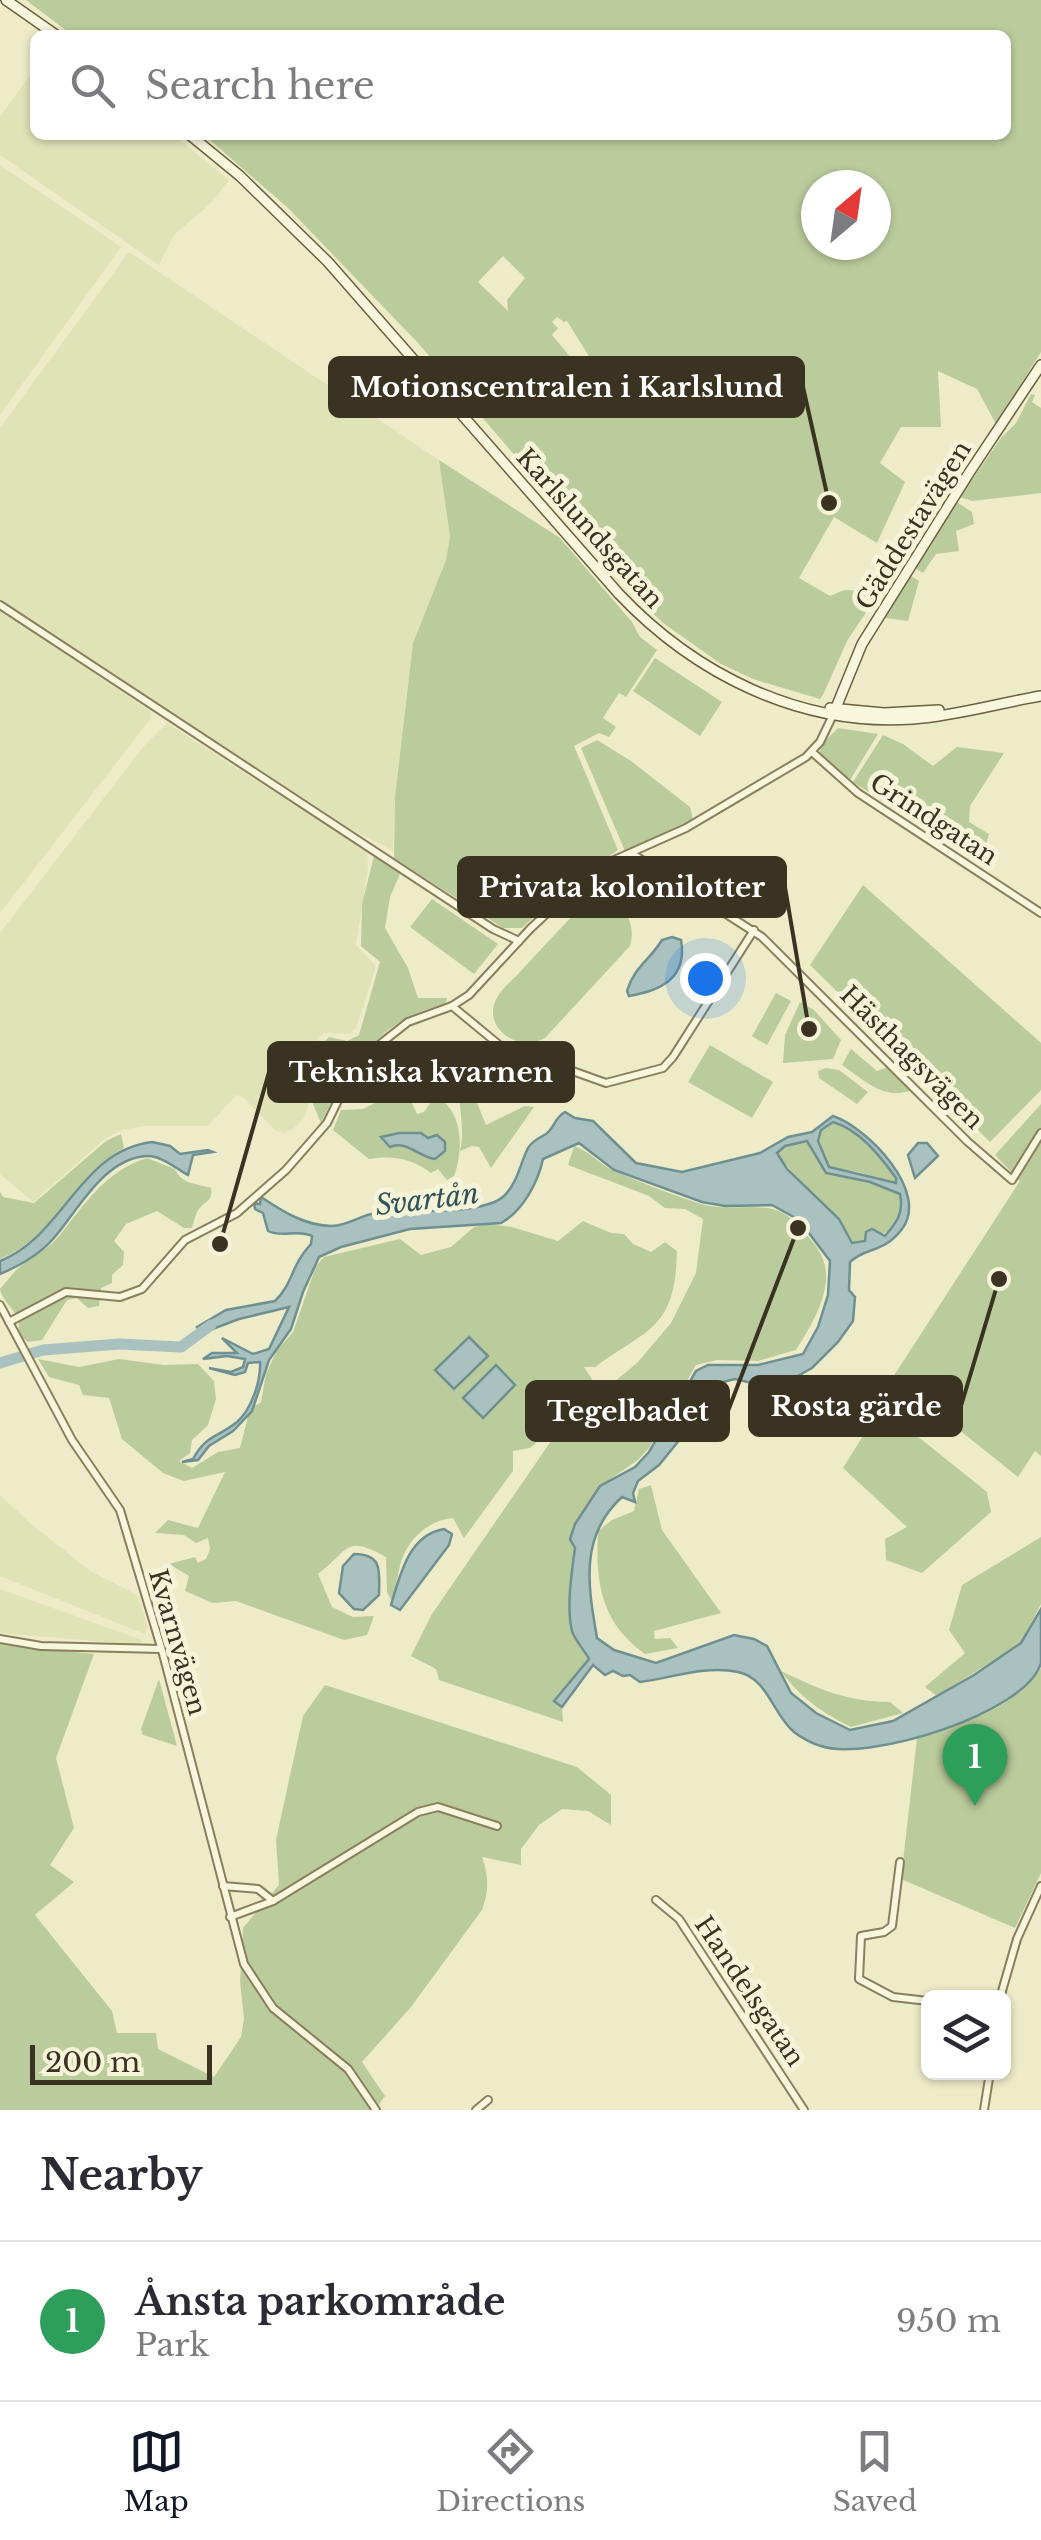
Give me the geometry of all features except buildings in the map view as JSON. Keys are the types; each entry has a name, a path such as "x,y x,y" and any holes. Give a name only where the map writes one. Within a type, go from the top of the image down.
{"main road":[{"path":"6,0 49,30"},
{"name":"Karlslundsgatan","path":"196,140 266,200 336,270 640,615 667,639 722,675 834,712 884,713 980,706 1041,696"},
{"name":"Gäddestavägen","path":"834,712 862,644 1041,365"}],"street":[{"path":"0,606 493,929 519,941"},
{"path":"9,1322 66,1292 120,1297 142,1289 185,1240 237,1213 286,1170 327,1123 347,1082 370,1052 408,1022 452,1006 474,991 519,941 603,865 686,828 812,752 834,712"},
{"name":"Grindgatan","path":"812,752 858,794 1041,913"},
{"name":"Hästhagsvägen","path":"631,853 754,930 968,1142 1012,1180 1041,1132"},
{"path":"452,1006 504,1051 526,1063 567,1069 606,1082 634,1078 663,1068 673,1056 754,930"},
{"name":"Kvarnvägen","path":"0,1305 72,1440 123,1517 244,1964 274,2008 348,2069 376,2110"},
{"path":"0,1638 41,1646 160,1649"},
{"path":"230,1918 273,1901 426,1809 451,1810 497,1826"},
{"path":"900,1862 892,1926 888,1931 861,1936 859,1978 894,1996 921,2000"},
{"path":"222,1886 258,1889 273,1901"},
{"path":"1002,1990 1018,1939 1041,1886"},
{"name":"Handelsgatan","path":"656,1900 679,1920 804,2110"},
{"path":"984,2110 989,2080"},
{"path":"476,2110 488,2100"}],"green space":[{"path":"26,0 1041,0 1041,352 996,424 977,389 938,371 941,427 901,427 880,463 905,482 877,543 834,517 799,578 830,596 844,590 872,591 869,608 847,641 820,699 753,679 721,664 663,623 419,344 288,208 210,140 1011,140 1011,30 65,30","holes":["503,256 525,278 507,300 508,311 478,282","557,317 567,321 605,382 585,402 570,386 581,370 552,335 558,328 552,322"]},
{"path":"30,75 30,140 179,140 229,180 212,202 174,235 159,265 0,155 0,117"},
{"path":"0,165 121,247 0,415"},
{"path":"129,252 439,460 450,537 446,560 413,643 395,797 393,851 349,828 0,600 0,428"},
{"path":"1031,394 1035,395 1032,402 1041,408 1041,493 972,501 960,497 1016,423"},
{"path":"439,460 560,538 632,622 640,637 657,650 626,697 619,693 603,718 616,727 609,737 599,733 574,746 618,850 567,887 522,928 503,928 394,858 395,797 413,643 446,560 450,537"},
{"path":"957,502 972,512 974,524 956,531 959,551 936,554 923,573 915,568"},
{"path":"911,576 919,581 908,621 885,618"},
{"path":"0,611 150,711 151,718 0,913"},
{"path":"655,658 722,702 700,736 633,691"},
{"path":"167,723 367,852 356,945 376,966 356,1028 350,1034 325,1033 319,1038 322,1072 303,1119 294,1128 284,1133 275,1130 243,1097 236,1095 208,1126 144,1126 106,1138 33,1202 0,1174 0,933 144,746"},
{"path":"838,728 878,734 850,780 818,755"},
{"path":"883,735 933,766 957,747 1004,753 970,806 969,822 989,834 986,845 996,850 985,867 853,782"},
{"path":"597,740 690,807 693,819 625,851 581,748"},
{"path":"374,856 400,874 390,897 385,928 408,968 418,998 447,998 445,1005 403,1020 385,1032 342,1083 321,1123 313,1104 326,1068 324,1042 329,1037 347,1041 359,1035 380,962 361,946 362,904"},
{"path":"863,885 1041,1043 1041,1090 990,1142 810,965"},
{"path":"432,899 498,944 474,974 410,927"},
{"path":"595,900 613,904 626,913 631,928 630,946 545,1038 534,1042 513,1040 497,1027 494,1017 493,1007 500,993 579,909"},
{"path":"776,993 791,1001 767,1045 752,1036"},
{"path":"800,1002 814,1010 841,1040 833,1059 783,1063 785,1035"},
{"path":"710,1045 773,1082 752,1118 688,1082"},
{"path":"851,1049 877,1071 888,1067 912,1090 892,1093 866,1082 842,1065"},
{"path":"404,1056 415,1063 422,1077 412,1103 417,1114 424,1112 435,1096 456,1120 459,1154 454,1176 447,1180 438,1169 431,1173 402,1159 369,1159 333,1130 341,1110 363,1109 379,1101 394,1066"},
{"path":"839,1070 868,1092 857,1104 819,1078 818,1071"},
{"path":"464,1071 474,1075 475,1098 486,1125 525,1106 534,1107 491,1168 479,1147 460,1151"},
{"path":"1041,1104 1041,1456 1035,1451 1018,1477 893,1377 1020,1181 995,1155"},
{"path":"833,1121 869,1145 896,1184 829,1167 818,1140 821,1130"},
{"path":"121,1134 124,1148 91,1174 35,1237 0,1259 0,1192 3,1197 34,1203 106,1141"},
{"path":"807,1141 816,1157 836,1174 900,1194 900,1215 890,1230 852,1244 836,1219 776,1153 784,1146"},
{"path":"574,1146 612,1170 698,1203 767,1208 784,1213 818,1250 826,1281 820,1306 796,1350 758,1361 717,1360 696,1365 649,1448 600,1486 570,1539 575,1548 572,1632 589,1659 554,1701 562,1707 563,1722 439,1680 436,1669 411,1656 432,1614 549,1444 591,1401 637,1363 671,1323 696,1273 703,1219 685,1209 665,1208 649,1196 568,1165"},
{"path":"147,1158 175,1169 186,1181 211,1188 210,1198 198,1211 192,1228 184,1228 157,1211 126,1224 114,1241 124,1252 123,1265 112,1275 112,1283 101,1288 99,1306 88,1308 77,1298 67,1300 42,1340 28,1342 18,1334 16,1315 0,1289 19,1268 55,1241 108,1180"},
{"path":"583,1221 624,1234 633,1244 651,1252 665,1242 677,1251 665,1311 631,1343 595,1367 584,1367 592,1379 582,1390 569,1388 568,1394 574,1397 565,1418 530,1448 513,1451 513,1471 464,1538 453,1518 436,1522 416,1537 402,1559 391,1600 387,1592 386,1557 372,1550 348,1548 318,1574 332,1607 353,1617 374,1616 367,1635 344,1640 236,1601 213,1603 185,1591 189,1576 169,1564 195,1557 198,1563 206,1559 210,1549 208,1538 196,1543 184,1535 155,1533 168,1520 198,1528 225,1472 184,1481 163,1473 122,1439 109,1398 83,1395 79,1385 49,1377 38,1359 79,1367 119,1359 164,1365 198,1364 214,1381 216,1399 208,1425 192,1440 190,1453 179,1461 192,1468 218,1452 240,1448 250,1409 261,1402 266,1374 277,1350 293,1332 316,1266 324,1257 400,1239 421,1255 451,1247 474,1227 489,1224 558,1241"},
{"path":"881,1407 987,1492 991,1512 922,1573 886,1560 885,1539 907,1527 843,1468"},
{"path":"651,1485 662,1530 721,1613 654,1631 655,1639 670,1638 678,1648 645,1654 619,1629 604,1600 598,1567 598,1531 634,1511 639,1489"},
{"path":"0,1495 90,1571 137,1595 148,1627 145,1634 0,1576"},
{"path":"1041,1537 1041,1604 1021,1643 937,1696 925,1687 965,1653 949,1630 962,1585"},
{"path":"0,1589 142,1640 141,1645 0,1633"},
{"path":"0,1644 94,1654 56,1758 74,1828 50,1865 74,1882 35,1915 112,2011 117,2033 156,2033 158,2049 214,2077 241,2037 243,1928 279,1885 276,1840 303,1716 325,1685 577,1767 611,1795 611,1825 588,1811 562,1809 539,1825 521,1849 521,1865 482,1857 487,1884 482,1910 411,2007 362,2062 385,2096 375,2110 0,2110"},
{"path":"1041,1668 1041,1873 1015,1928 901,1879 917,1738 1001,1705"},
{"path":"781,1671 834,1693 890,1702 903,1713 851,1727 812,1704"},
{"path":"159,1679 177,1746 143,1735 141,1729"}],"water":[{"path":"662,940 681,940 676,974 651,991 629,996 627,991 638,970"},
{"path":"562,1114 593,1121 636,1163 682,1172 760,1153 788,1137 812,1132 833,1116 878,1147 902,1180 908,1197 909,1214 895,1237 850,1262 849,1290 855,1297 853,1321 838,1342 812,1368 794,1378 756,1384 735,1379 723,1382 691,1415 690,1427 659,1465 638,1481 633,1493 635,1502 622,1497 608,1512 593,1545 590,1563 597,1638 614,1650 656,1663 734,1635 754,1639 767,1646 791,1693 816,1713 850,1730 893,1721 974,1675 1021,1643 1041,1609 1041,1663 1029,1682 1007,1700 943,1730 873,1747 843,1749 818,1745 797,1734 756,1682 726,1670 640,1682 613,1671 605,1675 593,1665 562,1707 554,1701 589,1659 570,1622 575,1548 570,1539 575,1524 600,1486 635,1467 649,1452 696,1371 708,1365 758,1365 803,1354 818,1327 828,1295 830,1261 799,1220 772,1205 725,1206 702,1202 614,1170 579,1143 543,1159 528,1195 501,1223 410,1229 341,1247 319,1257 291,1329 269,1360 252,1411 198,1460 182,1462 193,1459 208,1441 242,1416 255,1394 259,1377 260,1362 248,1363 245,1372 235,1375 209,1368 231,1372 243,1367 245,1359 203,1359 212,1353 237,1353 222,1338 253,1354 269,1349 289,1307 202,1333 197,1327 226,1310 275,1301 311,1244 312,1236 307,1234 268,1231 263,1213 255,1209 254,1203 260,1204 261,1197 303,1221 332,1226 376,1213 480,1207 509,1191 530,1146","holes":["833,1122 869,1145 896,1183 829,1167 818,1141 821,1130","807,1141 826,1173 870,1182 900,1194 899,1217 885,1236 872,1229 866,1232 865,1241 852,1243 839,1219 787,1169 777,1153 785,1146"]},
{"path":"421,1133 428,1138 437,1135 445,1142 445,1151 435,1159 429,1158 407,1147 390,1147 381,1137"},
{"path":"152,1142 170,1146 180,1154 213,1152 193,1155 188,1175 152,1156 117,1166 92,1188 47,1245 0,1274 0,1261 40,1233 106,1161 127,1149"},
{"path":"918,1143 927,1143 938,1156 915,1178 908,1155"},
{"path":"469,1337 488,1356 454,1389 435,1370"},
{"path":"496,1365 515,1385 483,1418 463,1398"},
{"path":"444,1529 452,1534 449,1545 400,1610 391,1605 407,1558 422,1539"},
{"path":"354,1554 371,1557 379,1572 379,1595 363,1610 354,1609 339,1593 343,1566"}],"waterway":[{"name":"Svartån","path":"0,1363 43,1350 119,1344 181,1347 211,1325"}],"place":[{"name":"Motionscentralen i Karlslund","path":"829,503"},
{"name":"Privata kolonilotter","path":"809,1029"},
{"name":"Tegelbadet","path":"798,1228"},
{"name":"Tekniska kvarnen","path":"220,1244"},
{"name":"Rosta gärde","path":"999,1279"},
{"name":"Ånsta parkområde","path":"975,1806"}]}
